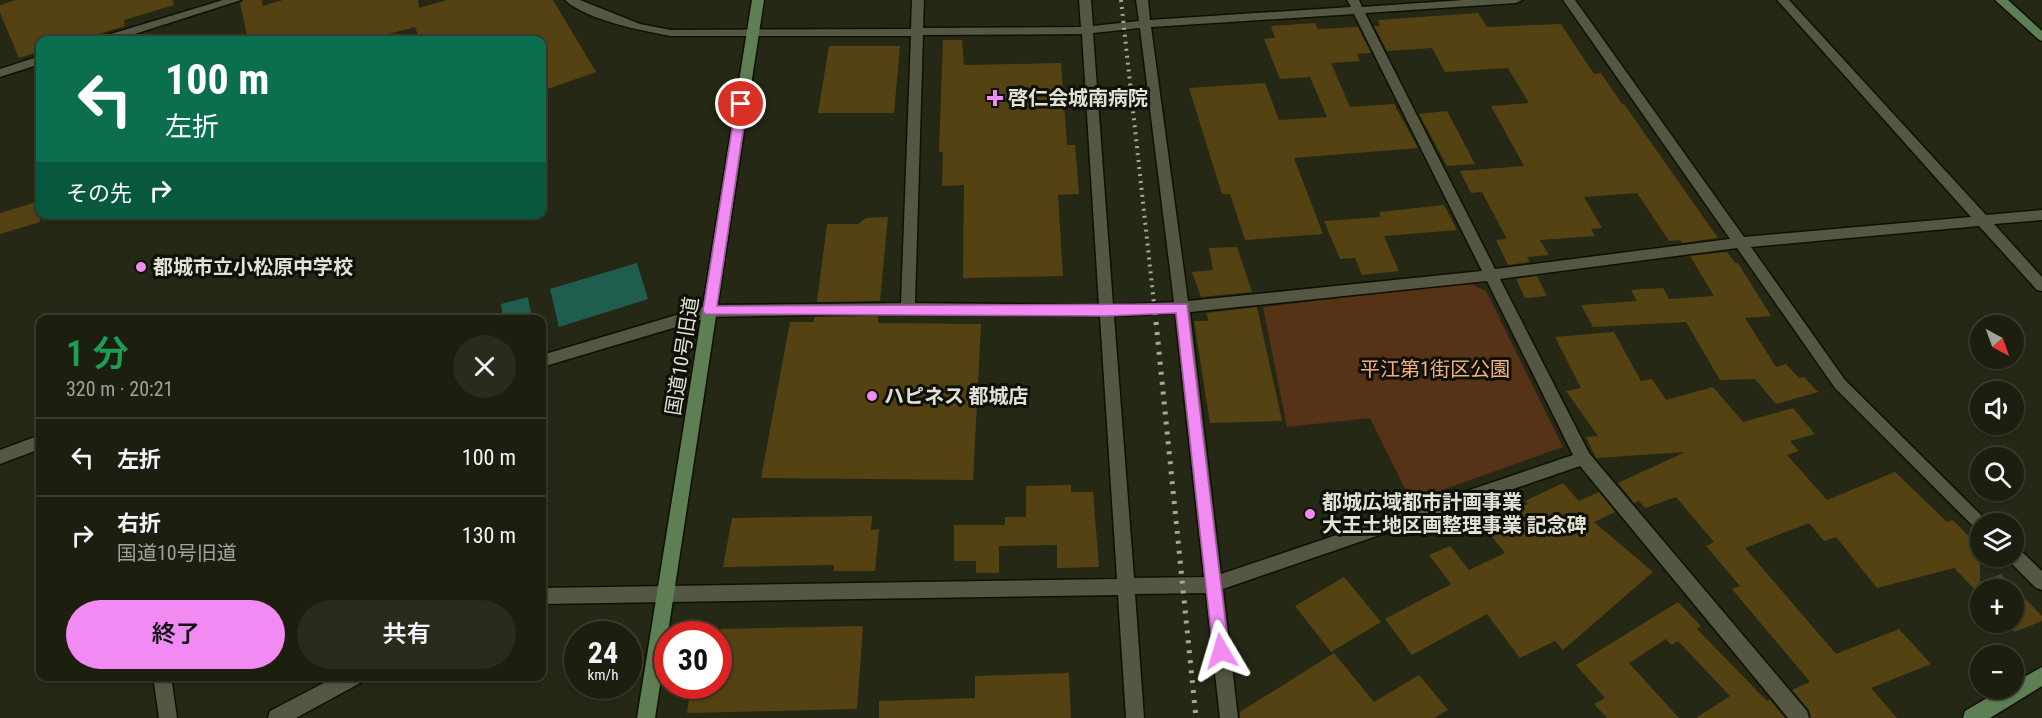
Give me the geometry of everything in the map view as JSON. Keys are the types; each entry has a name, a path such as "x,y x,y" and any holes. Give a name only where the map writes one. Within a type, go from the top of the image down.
{"street":[{"path":"118,36 234,0"},
{"path":"571,0 598,13 638,27 671,33 752,34 1087,30 1356,6 1516,0"},
{"name":"国道10号旧道","path":"646,718 758,0"},
{"path":"908,308 918,0"},
{"path":"1085,0 1135,718"},
{"path":"1142,0 1182,308 1229,718"},
{"path":"1569,0 1738,243 1840,384 1971,513"},
{"path":"1783,0 2042,286"},
{"path":"2001,0 2042,37"},
{"path":"1356,6 1583,458 1800,718"},
{"path":"0,73 36,61"},
{"path":"546,360 710,311 908,308 1107,311 1182,308 1491,276 1738,243 2042,215"},
{"path":"0,457 36,444"},
{"path":"546,596 1213,585 1583,458"},
{"path":"2024,565 2042,582"},
{"path":"1972,718 2042,676"},
{"path":"163,681 168,718"},
{"path":"277,718 347,681"}],"green space":[{"name":"平江第1街区公園","path":"1469,283 1486,291 1563,447 1411,501 1370,418 1287,427 1263,307"}],"water":[{"path":"637,263 648,299 559,327 550,289"},
{"path":"528,297 531,315 502,315 501,304"}],"building":[{"path":"16,0 173,0 174,5 124,20 125,26 91,36 36,36 36,52 19,58 0,13 0,5"},
{"path":"243,0 262,0 263,6 283,0 418,0 419,8 447,0 553,0 596,72 546,90 546,36 418,36 415,27 381,36 247,36 240,3"},
{"path":"1478,13 1487,27 1561,24 1594,74 1601,73 1624,104 1718,238 1682,243 1680,240 1669,241 1637,193 1584,197 1602,228 1591,229 1595,236 1540,240 1549,255 1527,257 1530,262 1508,265 1496,240 1507,239 1482,192 1471,193 1460,171 1524,166 1491,106 1529,103 1508,68 1445,72 1432,48 1387,51 1374,26 1380,26 1378,20"},
{"path":"1315,23 1318,29 1358,27 1371,53 1357,54 1360,61 1331,63 1350,107 1394,104 1418,148 1294,158 1323,234 1245,240 1230,194 1222,194 1189,88 1265,83 1279,120 1327,117 1310,77 1280,79 1264,39 1275,38 1271,26"},
{"path":"943,40 962,40 964,65 1061,63 1067,145 1075,145 1079,194 1058,195 1063,276 963,278 964,185 942,186 943,152 939,152"},
{"path":"829,46 900,46 894,113 818,113"},
{"path":"1447,111 1475,164 1447,166 1419,114"},
{"path":"36,202 36,219 40,219 40,222 0,234 0,213"},
{"path":"1444,205 1457,230 1384,236 1399,271 1362,275 1355,258 1340,259 1324,221 1381,217 1379,212"},
{"path":"888,217 880,301 817,302 827,224 858,224 866,218"},
{"path":"1237,247 1252,292 1201,297 1192,272 1213,270 1209,248"},
{"path":"1727,252 1735,263 1738,263 1771,316 1745,318 1776,367 1786,364 1799,378 1804,377 1818,392 1776,404 1755,379 1720,380 1686,322 1593,327 1581,305 1637,301 1631,290 1663,288 1669,299 1714,296 1690,256"},
{"path":"1537,276 1547,296 1525,298 1516,279"},
{"path":"1257,307 1282,421 1210,423 1194,321 1209,321 1206,313"},
{"path":"878,316 878,323 981,324 973,480 761,478 790,322 814,322 814,317"},
{"path":"1614,332 1641,381 1652,379 1666,400 1713,387 1743,422 1793,408 1815,434 1790,441 1799,451 1787,455 1827,500 1895,472 1947,522 1953,520 1970,538 1970,567 1980,567 1980,579 1970,579 1970,585 1954,568 1877,588 1836,537 1824,541 1809,523 1745,548 1836,654 1899,629 1931,664 1871,688 1897,718 1811,718 1809,710 1792,690 1810,682 1732,589 1740,586 1706,546 1714,542 1676,497 1645,508 1639,501 1634,503 1618,483 1685,452 1596,458 1586,437 1598,436 1566,391 1581,388 1555,337"},
{"path":"1563,483 1579,501 1599,492 1615,512 1594,522 1653,572 1563,650 1555,641 1520,658 1487,614 1412,655 1385,619 1451,584 1429,555 1450,546 1469,570 1505,553 1482,525 1528,504 1525,501"},
{"path":"1071,485 1071,492 1093,492 1099,567 1057,568 1057,545 999,546 999,573 976,573 976,561 954,561 954,525 1005,525 1005,517 1026,517 1026,486"},
{"path":"872,516 871,530 879,529 875,571 834,571 834,565 723,567 732,518"},
{"path":"2001,574 2006,579 1988,579"},
{"path":"1344,577 1381,622 1331,652 1295,606"},
{"path":"2024,598 2042,616 2042,621 2024,628"},
{"path":"1678,602 1701,626 1697,629 1767,701 1770,700 1785,718 1696,718 1730,696 1678,641 1671,645 1666,639 1629,663 1679,718 1607,718 1594,704 1605,698 1576,665"},
{"path":"863,626 857,709 687,713 689,699 732,699 732,629"},
{"path":"1334,653 1374,702 1419,675 1448,710 1434,718 1240,718 1240,712"},
{"path":"1069,673 1071,718 879,718 879,701 975,698 975,676"}],"railway":[{"path":"1121,0 1155,313"},
{"path":"1155,312 1196,718"}],"place":[{"name":"啓仁会城南病院","path":"995,98"},
{"name":"都城市立小松原中学校","path":"141,267"},
{"name":"ハピネス 都城店","path":"872,396"},
{"name":"都城広域都市計画事業 大王土地区画整理事業 記念碑","path":"1310,514"}],"route":[{"path":"741,104 710,311 908,308 1107,311 1182,308 1221,651"}]}
